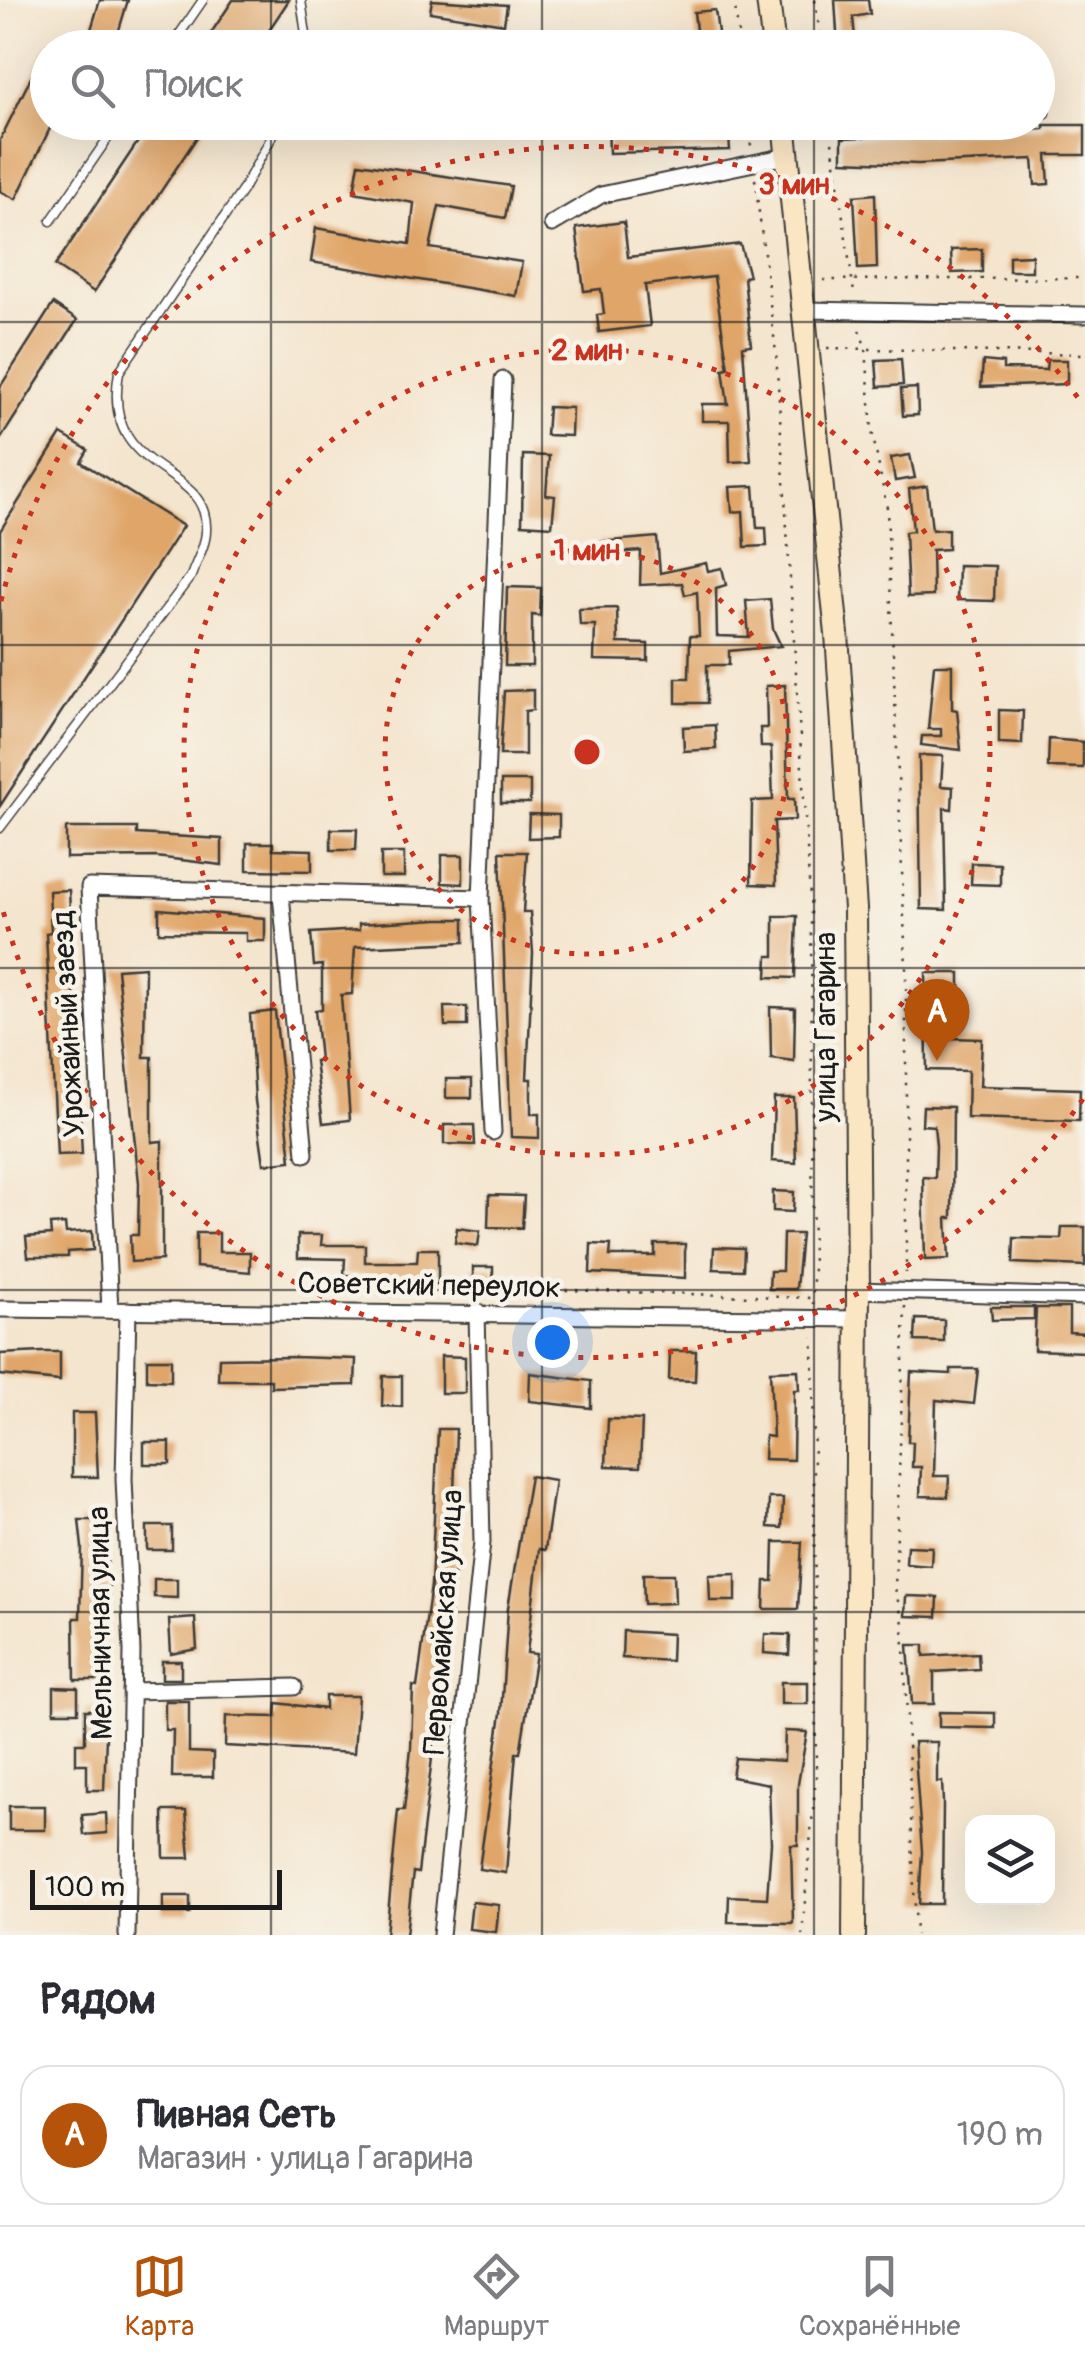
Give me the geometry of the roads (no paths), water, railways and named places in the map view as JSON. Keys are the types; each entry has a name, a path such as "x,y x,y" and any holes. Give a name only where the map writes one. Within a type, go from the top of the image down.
{"main road":[{"path":"768,0 772,30"},
{"name":"улица Гагарина","path":"785,140 838,634 855,909 858,1290 854,1935"}],"street":[{"path":"552,224 600,195 787,156"},
{"path":"804,310 1085,315"},
{"path":"494,1132 481,898 503,380"},
{"name":"Урожайный заезд","path":"110,1310 89,887 481,898"},
{"path":"281,894 305,1154"},
{"path":"858,1290 1085,1297"},
{"name":"Советский переулок","path":"0,1308 477,1311 857,1319"},
{"name":"Мельничная улица","path":"128,1310 124,1478 132,1691 128,1935"},
{"name":"Первомайская улица","path":"441,1935 482,1542 477,1311"},
{"path":"132,1691 294,1687"}],"lane":[{"path":"182,30 203,0"},
{"path":"302,0 306,30"},
{"path":"51,221 107,140"},
{"path":"0,828 191,576 206,535 206,513 196,496 131,444 118,423 115,398 120,372 242,190 270,140"}],"place":[{"name":"Пивная Сеть","path":"937,1061"}]}
